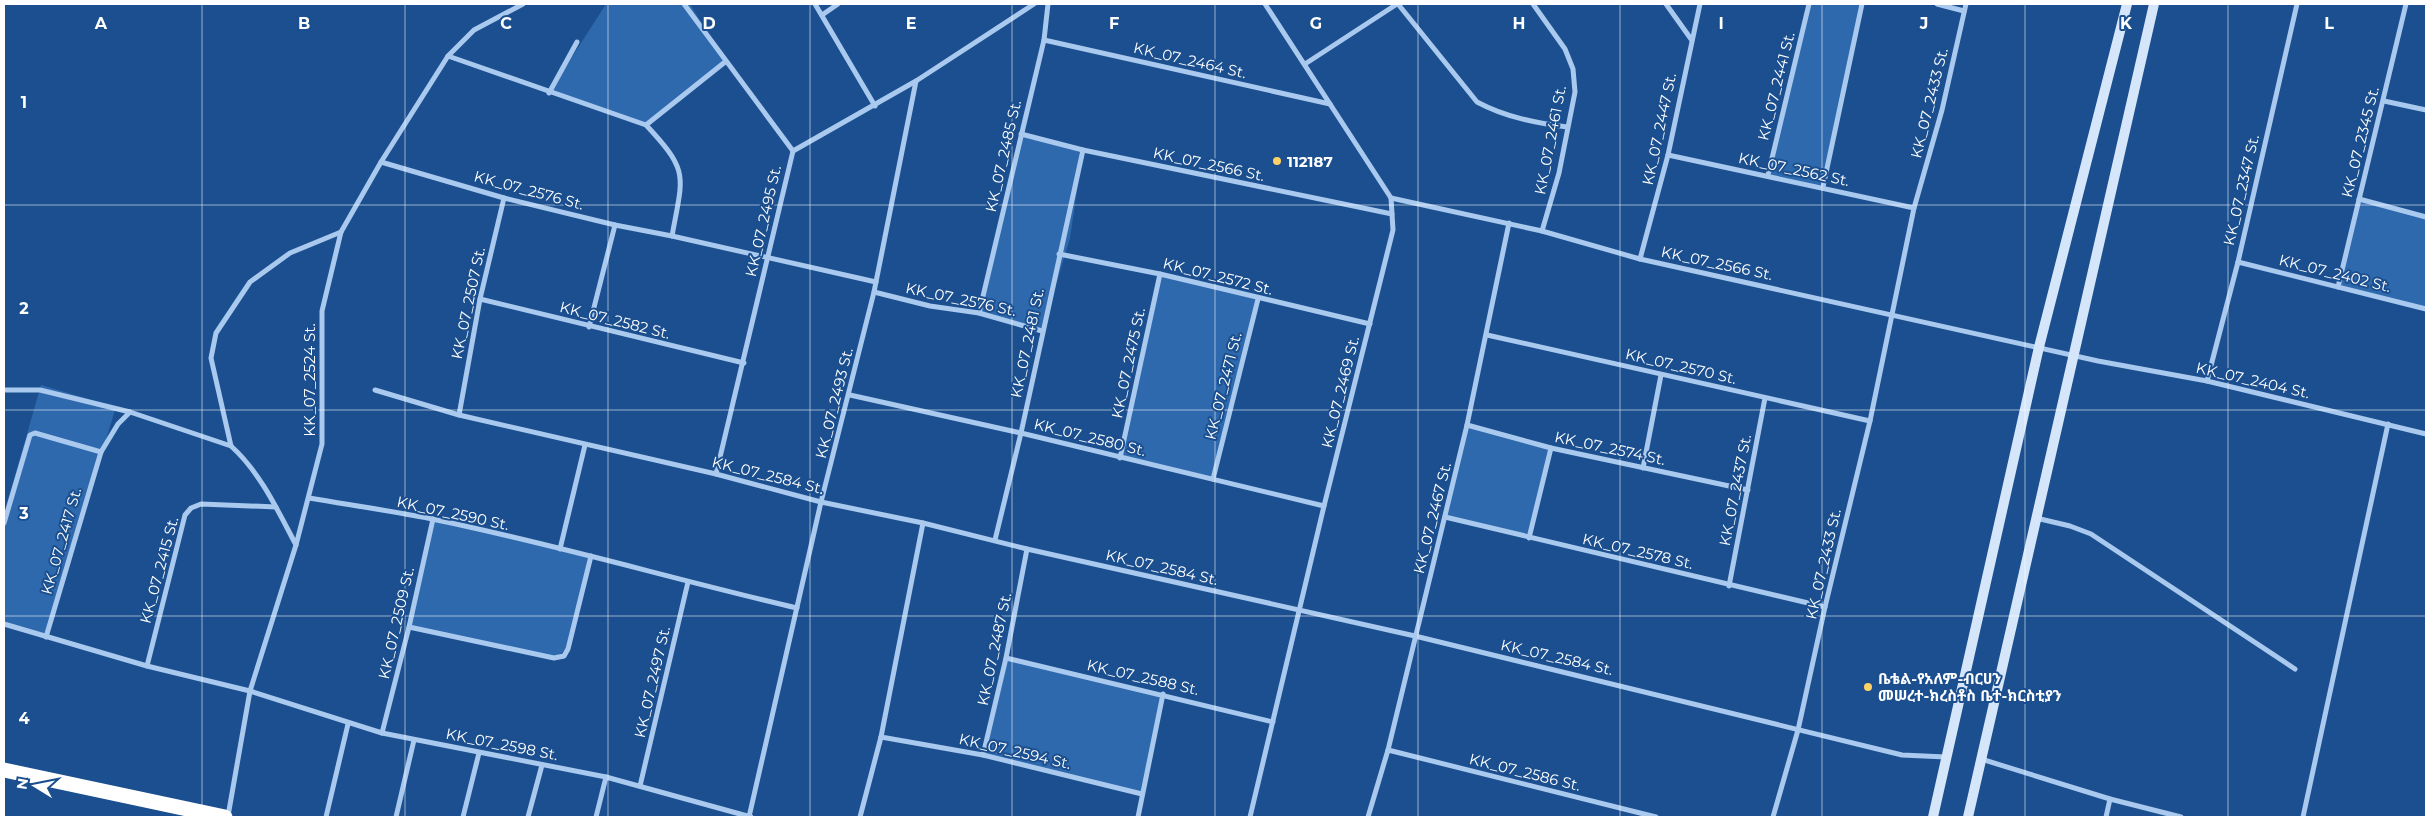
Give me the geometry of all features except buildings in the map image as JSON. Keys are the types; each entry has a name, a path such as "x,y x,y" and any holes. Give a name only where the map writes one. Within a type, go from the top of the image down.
{"highway":[{"path":"4,770 226,817"}],"street":[{"name":"KK_07_2524 St.","path":"226,817 250,691 296,545 322,444 322,311 341,232 381,162 448,56 474,30 523,4"},
{"name":"KK_07_2495 St.","path":"684,4 792,151 744,363 716,474"},
{"path":"815,4 875,106"},
{"path":"822,15 838,4"},
{"path":"792,151 875,106 1034,4"},
{"name":"KK_07_2485 St.","path":"979,313 1044,40 1048,4"},
{"name":"KK_07_2469 St.","path":"1250,817 1324,506 1393,230 1391,198 1265,4"},
{"path":"1305,64 1398,4 1477,102 1489,109 1527,120 1567,126"},
{"name":"KK_07_2461 St.","path":"1533,4 1565,49 1573,69 1575,92 1559,173 1542,231"},
{"path":"1666,4 1691,39"},
{"name":"KK_07_2447 St.","path":"1640,259 1668,155 1691,39 1700,4"},
{"name":"KK_07_2441 St.","path":"1768,175 1810,4"},
{"path":"1823,187 1862,4"},
{"path":"1937,4 1964,11"},
{"name":"KK_07_2433 St.","path":"1773,817 1798,730 1825,607 1870,421 1914,208 1942,110 1966,4"},
{"path":"1933,817 2039,347 2126,4"},
{"path":"1968,817 2154,4"},
{"name":"KK_07_2347 St.","path":"2207,381 2238,262 2297,4"},
{"name":"KK_07_2345 St.","path":"2338,287 2406,4"},
{"name":"KK_07_2464 St.","path":"1044,40 1330,104"},
{"path":"549,93 577,42"},
{"path":"448,56 549,93 646,125 669,150 677,163 682,180 672,236"},
{"path":"646,125 725,62"},
{"name":"KK_07_2493 St.","path":"750,817 821,502 850,395 874,292 916,81"},
{"path":"2384,101 2426,110"},
{"name":"KK_07_2566 St.","path":"1021,134 1083,150 1392,214"},
{"name":"KK_07_2481 St.","path":"995,540 1021,433 1042,330 1083,150"},
{"name":"KK_07_2562 St.","path":"1668,155 1768,175 1914,208"},
{"name":"KK_07_2576 St.","path":"381,162 504,198 615,225 876,282"},
{"name":"KK_07_2507 St.","path":"459,415 480,298 504,198"},
{"name":"KK_07_2566 St.","path":"1391,198 1510,223 1640,259 2039,347"},
{"path":"2359,199 2426,217"},
{"name":"KK_07_2467 St.","path":"1368,817 1388,750 1467,425 1510,223"},
{"path":"589,327 615,225"},
{"path":"230,446 211,358 216,333 250,282 290,253 341,232"},
{"name":"KK_07_2572 St.","path":"1059,254 1160,274 1370,324"},
{"name":"KK_07_2402 St.","path":"2238,262 2426,309"},
{"name":"KK_07_2475 St.","path":"1120,458 1160,274"},
{"name":"KK_07_2576 St.","path":"874,292 930,306 979,313 1042,330"},
{"name":"KK_07_2582 St.","path":"480,298 589,327 744,363"},
{"name":"KK_07_2471 St.","path":"1213,479 1258,298"},
{"name":"KK_07_2570 St.","path":"1487,335 1870,421"},
{"name":"KK_07_2404 St.","path":"2039,347 2207,381 2426,434"},
{"path":"1643,468 1661,375"},
{"path":"4,390 40,390 130,412 230,446 244,458 276,508 296,545"},
{"name":"KK_07_2584 St.","path":"375,390 459,415 716,474 821,502 923,523 1027,549 1416,636 1902,755 1946,758"},
{"name":"KK_07_2580 St.","path":"850,395 1021,433 1324,506"},
{"name":"KK_07_2437 St.","path":"1729,586 1765,398"},
{"name":"KK_07_2417 St.","path":"46,637 101,452 114,430 130,412"},
{"path":"2302,817 2388,424"},
{"name":"KK_07_2574 St.","path":"1467,425 1551,448 1748,490"},
{"path":"4,523 30,435 35,433 101,452"},
{"path":"560,549 585,445"},
{"path":"1529,538 1551,448"},
{"name":"KK_07_2590 St.","path":"309,498 432,519 591,556 797,608"},
{"name":"KK_07_2415 St.","path":"147,666 185,515 192,508 202,504 276,508"},
{"name":"KK_07_2578 St.","path":"1445,517 1729,586 1825,607"},
{"path":"2035,518 2070,526 2091,534 2296,669"},
{"name":"KK_07_2509 St.","path":"382,733 409,627 432,519"},
{"path":"860,817 881,737 923,523"},
{"name":"KK_07_2487 St.","path":"983,755 1006,658 1027,549"},
{"path":"409,627 554,658 564,656 568,649 591,556"},
{"name":"KK_07_2497 St.","path":"640,786 688,582"},
{"name":"KK_07_2598 St.","path":"4,624 147,666 250,691 348,724 382,733 606,777 750,817"},
{"name":"KK_07_2588 St.","path":"1006,658 1163,694 1273,722"},
{"path":"1138,817 1163,694"},
{"path":"326,817 348,724"},
{"name":"KK_07_2594 St.","path":"881,737 983,755 1142,794"},
{"path":"396,817 414,740"},
{"name":"KK_07_2586 St.","path":"1388,750 1656,817"},
{"path":"463,817 479,753"},
{"path":"1981,759 2110,799 2181,817"},
{"path":"528,817 542,764"},
{"path":"596,817 606,777"},
{"path":"2106,817 2110,799"}],"shaded area":[{"path":"606,4 690,4 725,62 646,125 549,93"},
{"path":"1809,4 1862,4 1823,187 1768,175"},
{"path":"1021,134 1083,150 1070,238 1042,331 979,313"},
{"path":"2359,199 2426,217 2426,309 2338,287"},
{"path":"1160,274 1258,299 1213,479 1120,458"},
{"path":"41,385 116,407 45,637 4,625 4,514"},
{"path":"1467,425 1551,448 1529,538 1445,517"},
{"path":"433,519 591,556 568,649 554,658 409,627"},
{"path":"1006,658 1163,694 1142,794 983,755"}],"place":[{"name":"112187","path":"1277,161"},
{"name":"ቤቴል-የአለም-ብርሀን መሠረተ-ክረስቶስ ቤተ-ክርስቲያን","path":"1868,687"}]}
